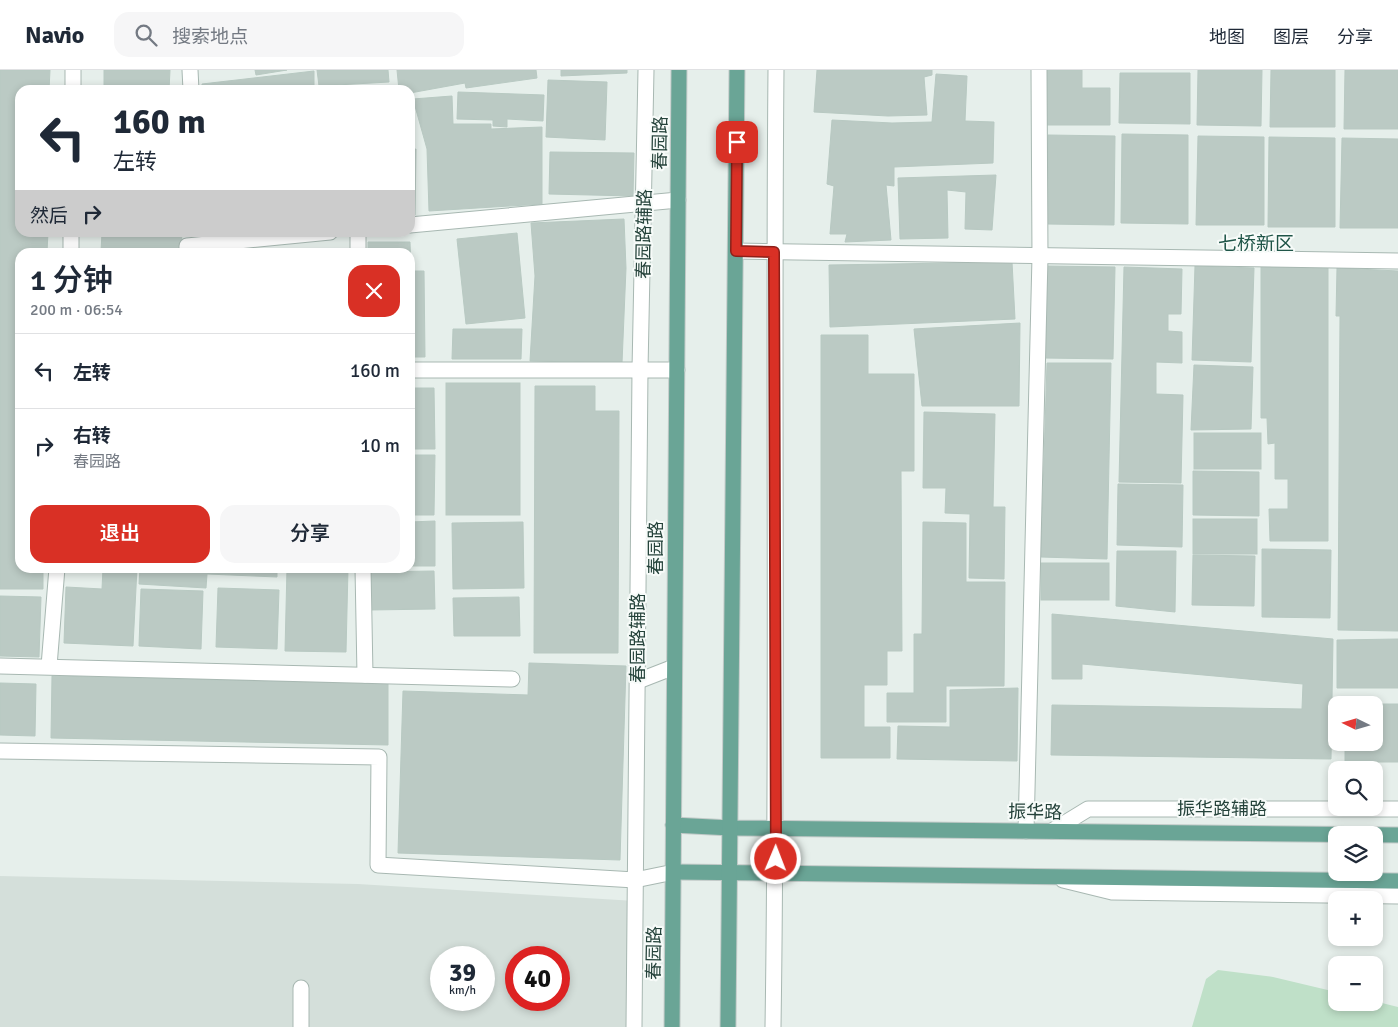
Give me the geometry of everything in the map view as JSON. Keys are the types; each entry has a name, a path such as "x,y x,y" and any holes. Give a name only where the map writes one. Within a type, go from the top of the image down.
{"main road":[{"name":"春园路","path":"672,1027 679,70"},
{"path":"728,1027 737,70"},
{"name":"振华路","path":"672,825 731,828 1398,835"},
{"path":"674,872 1398,881"}],"street":[{"path":"72,85 73,70"},
{"path":"190,70 191,85"},
{"name":"春园路辅路","path":"634,1027 640,370 645,203 646,70"},
{"path":"773,1027 776,828 774,252 776,70"},
{"path":"1026,831 1040,257 1039,70"},
{"path":"415,225 678,200"},
{"path":"187,243 265,237"},
{"path":"736,251 1398,261"},
{"path":"415,370 677,370"},
{"path":"49,666 57,573"},
{"path":"363,573 365,675"},
{"path":"0,666 512,679"},
{"path":"638,681 674,667"},
{"path":"0,751 378,757 378,864 635,880 674,872"},
{"name":"振华路辅路","path":"1052,832 1088,809 1398,810"},
{"path":"1052,877 1112,892 1398,896"},
{"path":"301,988 301,1027"}],"shaded area":[{"path":"0,876 358,884 635,901 634,1027 0,1027"}],"green space":[{"path":"1218,970 1273,977 1328,990 1328,1011 1383,1011 1383,1003 1398,1007 1398,1027 1192,1027 1206,979"}],"building":[{"path":"0,70 50,70 49,85 15,85 15,237 48,237 47,248 15,248 15,573 43,573 43,589 0,589"},
{"path":"104,70 170,70 169,85 104,85"},
{"path":"255,70 287,70 256,75"},
{"path":"317,70 388,70 389,82 319,85"},
{"path":"397,70 536,70 537,78 466,88 465,83 415,92 415,85 398,85"},
{"path":"561,70 627,70 627,73 561,76"},
{"path":"817,70 932,70 932,75 924,77 927,115 888,116 814,112"},
{"path":"1044,70 1082,70 1082,88 1110,88 1110,125 1044,125"},
{"path":"1198,70 1262,70 1261,126 1197,125"},
{"path":"1271,70 1335,70 1335,127 1270,127"},
{"path":"1345,70 1398,70 1398,129 1344,129"},
{"path":"314,71 314,85 202,84"},
{"path":"1120,73 1190,73 1190,124 1119,123"},
{"path":"936,74 967,76 965,121 994,122 993,163 894,167 894,186 886,185 891,240 845,242 847,234 830,234 834,186 827,184 832,120 892,123 932,122"},
{"path":"548,80 607,82 605,140 546,137"},
{"path":"458,92 544,95 543,121 507,119 507,127 493,126 493,120 457,119"},
{"path":"452,96 453,124 491,124 491,129 542,127 542,204 429,211 427,149 415,106 415,99"},
{"path":"1122,134 1188,135 1188,224 1121,223"},
{"path":"1048,135 1115,136 1114,225 1047,224"},
{"path":"1198,136 1264,137 1264,225 1196,225"},
{"path":"1269,137 1335,138 1335,227 1268,227"},
{"path":"1342,138 1398,139 1398,228 1340,228"},
{"path":"415,149 416,149 415,215"},
{"path":"550,152 634,153 633,196 549,194"},
{"path":"996,175 992,230 965,229 966,192 947,190 948,238 900,239 898,178"},
{"path":"624,219 626,268 622,363 530,361 535,276 531,223"},
{"path":"517,233 525,318 466,324 457,239"},
{"path":"102,237 182,237 181,248 101,248"},
{"path":"368,242 410,242 410,248 368,248"},
{"path":"1012,262 1015,319 830,327 829,265"},
{"path":"1261,265 1328,265 1328,541 1270,541 1269,509 1288,509 1288,479 1275,479 1275,443 1268,444 1267,418 1261,418"},
{"path":"1045,266 1115,267 1113,359 1044,358"},
{"path":"1195,266 1254,268 1251,362 1192,360"},
{"path":"1124,267 1182,269 1181,314 1168,314 1168,331 1182,332 1182,363 1156,362 1156,394 1183,395 1181,483 1119,482"},
{"path":"1337,268 1398,271 1398,631 1338,630 1340,316 1336,316"},
{"path":"415,271 424,271 425,357 415,357"},
{"path":"1020,323 1019,406 922,406 914,329"},
{"path":"453,329 522,329 521,359 452,359"},
{"path":"821,335 868,335 868,374 914,374 914,471 901,471 902,651 887,651 887,685 864,685 864,727 890,727 890,758 821,758"},
{"path":"1047,363 1111,363 1107,559 1041,557"},
{"path":"1194,365 1253,367 1251,429 1191,430"},
{"path":"446,383 520,383 520,515 446,515"},
{"path":"535,386 595,386 595,411 619,411 618,653 534,653"},
{"path":"415,388 434,388 435,449 415,449"},
{"path":"924,412 995,414 993,507 1005,507 1004,579 969,578 970,514 945,513 946,488 923,488"},
{"path":"1194,433 1261,433 1261,469 1194,469"},
{"path":"415,455 435,455 434,515 415,515"},
{"path":"1193,471 1259,472 1259,516 1193,515"},
{"path":"1118,484 1183,485 1182,547 1117,545"},
{"path":"1193,519 1257,519 1257,554 1193,554"},
{"path":"435,521 435,566 415,566 415,522"},
{"path":"523,522 524,588 453,589 452,523"},
{"path":"923,522 966,523 966,582 1005,582 1004,686 946,686 946,722 887,722 887,693 914,693 914,634 922,634"},
{"path":"1262,549 1331,550 1330,618 1262,617"},
{"path":"1117,551 1176,551 1175,612 1116,606"},
{"path":"1193,555 1255,556 1254,606 1192,605"},
{"path":"1041,563 1109,563 1109,600 1041,600"},
{"path":"415,571 434,571 435,609 369,610 369,573 415,573"},
{"path":"103,573 137,573 133,646 64,643 66,587 102,589"},
{"path":"140,573 277,573 277,577 207,574 206,588 139,584"},
{"path":"287,573 348,573 346,652 285,651"},
{"path":"218,588 279,590 277,649 216,647"},
{"path":"141,589 203,591 201,649 139,646"},
{"path":"0,596 41,597 39,657 0,656"},
{"path":"519,597 520,636 454,636 453,598"},
{"path":"1052,614 1333,639 1332,696 1328,696 1328,751 1331,751 1331,759 1051,755 1052,705 1302,709 1303,684 1082,664 1082,679 1052,679"},
{"path":"1398,639 1398,688 1337,688 1337,640"},
{"path":"529,663 626,666 620,860 398,853 403,691 528,695"},
{"path":"52,676 388,684 388,745 51,738"},
{"path":"0,683 36,684 35,736 0,735"},
{"path":"1018,688 1017,761 897,759 898,726 950,727 950,690"},
{"path":"1383,704 1398,704 1398,762 1345,761 1345,751 1383,751"}],"district":[{"name":"七桥新区","path":"1256,244"}],"route":[{"path":"737,142 736,251 774,252 776,859"}]}
